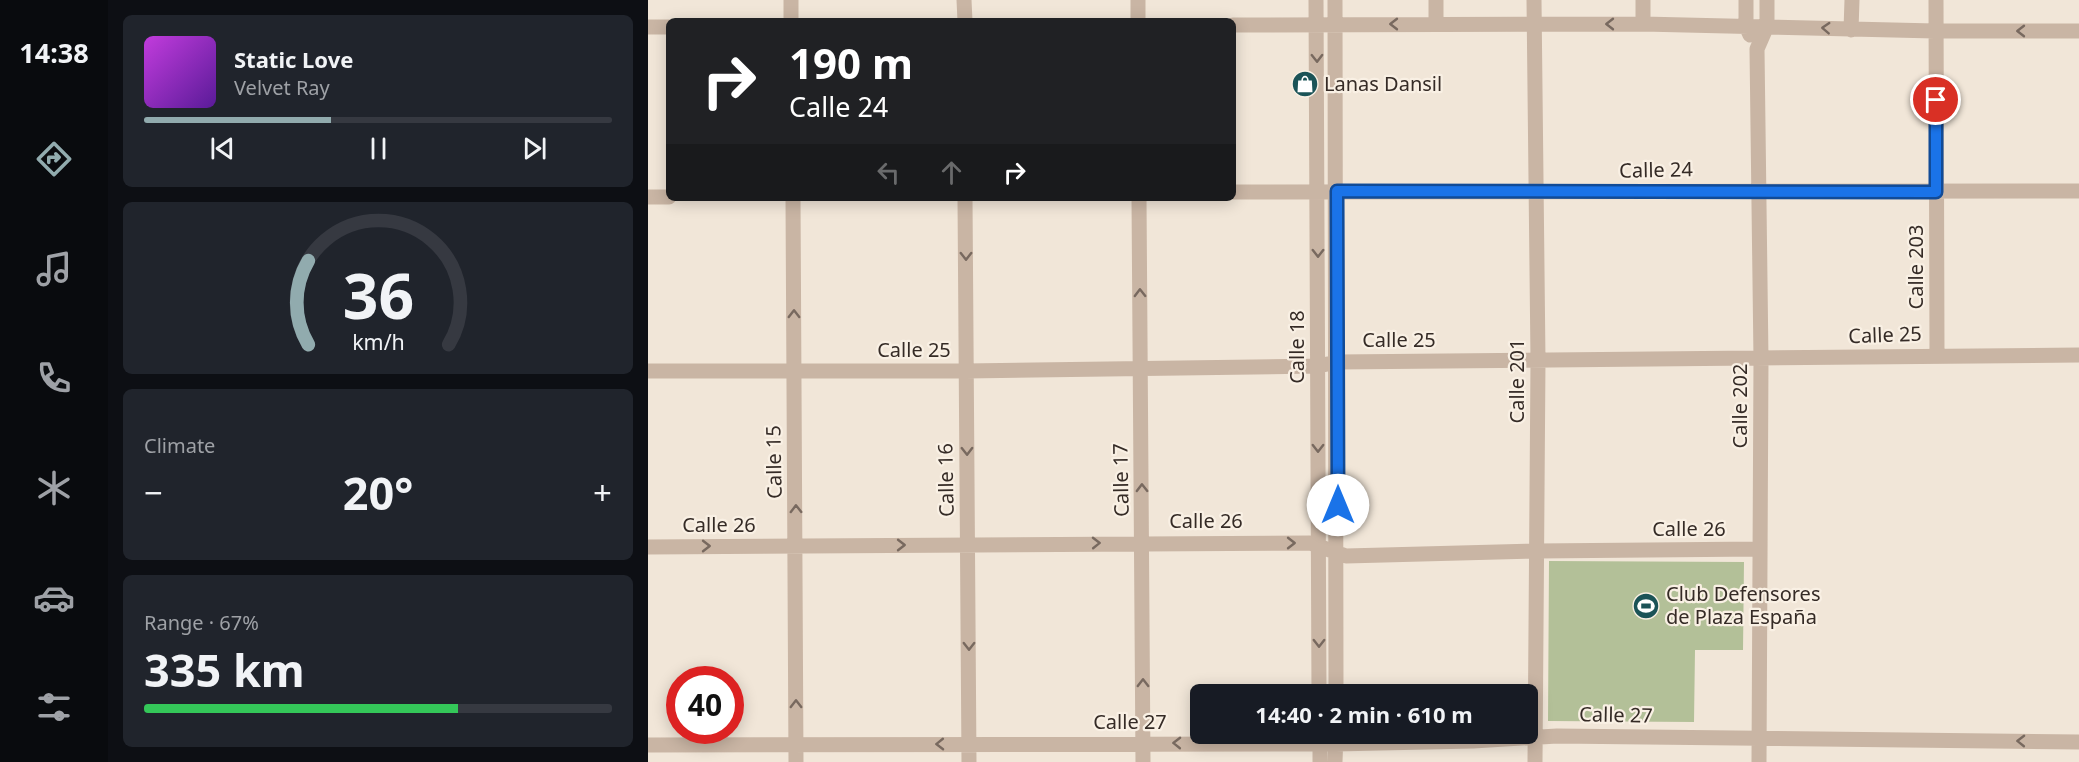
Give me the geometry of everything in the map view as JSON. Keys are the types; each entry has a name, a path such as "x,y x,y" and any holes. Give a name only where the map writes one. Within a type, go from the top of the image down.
{"street":[{"path":"791,0 791,18"},
{"path":"964,0 965,18"},
{"path":"1138,0 1138,18"},
{"name":"Calle 18","path":"1316,0 1319,684"},
{"name":"Calle 18","path":"1335,0 1338,553 1336,684"},
{"path":"1436,0 1436,24"},
{"name":"Calle 201","path":"1534,0 1538,360 1536,684"},
{"path":"1643,0 1643,24"},
{"name":"Calle 202","path":"1746,0 1746,26 1757,50"},
{"name":"Calle 202","path":"1759,762 1761,359 1757,50 1767,26 1767,0"},
{"path":"1851,30 1852,0"},
{"name":"Calle 203","path":"1936,0 1937,355"},
{"path":"1236,25 1643,24 1851,30 2079,32"},
{"path":"648,27 666,27"},
{"name":"Calle 24","path":"1236,192 2079,191"},
{"path":"648,196 666,196"},
{"name":"Calle 15","path":"793,201 796,762"},
{"name":"Calle 16","path":"965,201 969,762"},
{"name":"Calle 17","path":"1138,201 1143,542 1143,762"},
{"name":"Calle 25","path":"648,371 1140,370 1318,366 1337,362 2079,355"},
{"name":"Calle 26","path":"648,547 1143,542 1318,544 1346,556 1760,549"},
{"name":"Calle 27","path":"1538,737 2079,742"},
{"name":"Calle 27","path":"648,745 1190,742"},
{"path":"1320,744 1320,762"},
{"path":"1335,762 1336,744"},
{"name":"Calle 201","path":"1535,744 1535,762"}],"green space":[{"name":"Club Defensores de Plaza España","path":"1549,561 1744,562 1743,650 1695,650 1694,722 1548,721"}],"place":[{"name":"Lanas Dansil","path":"1305,84"},
{"name":"Club Defensores de Plaza España","path":"1646,606"}],"route":[{"path":"1338,505 1337,191 1936,192 1936,100"}]}
